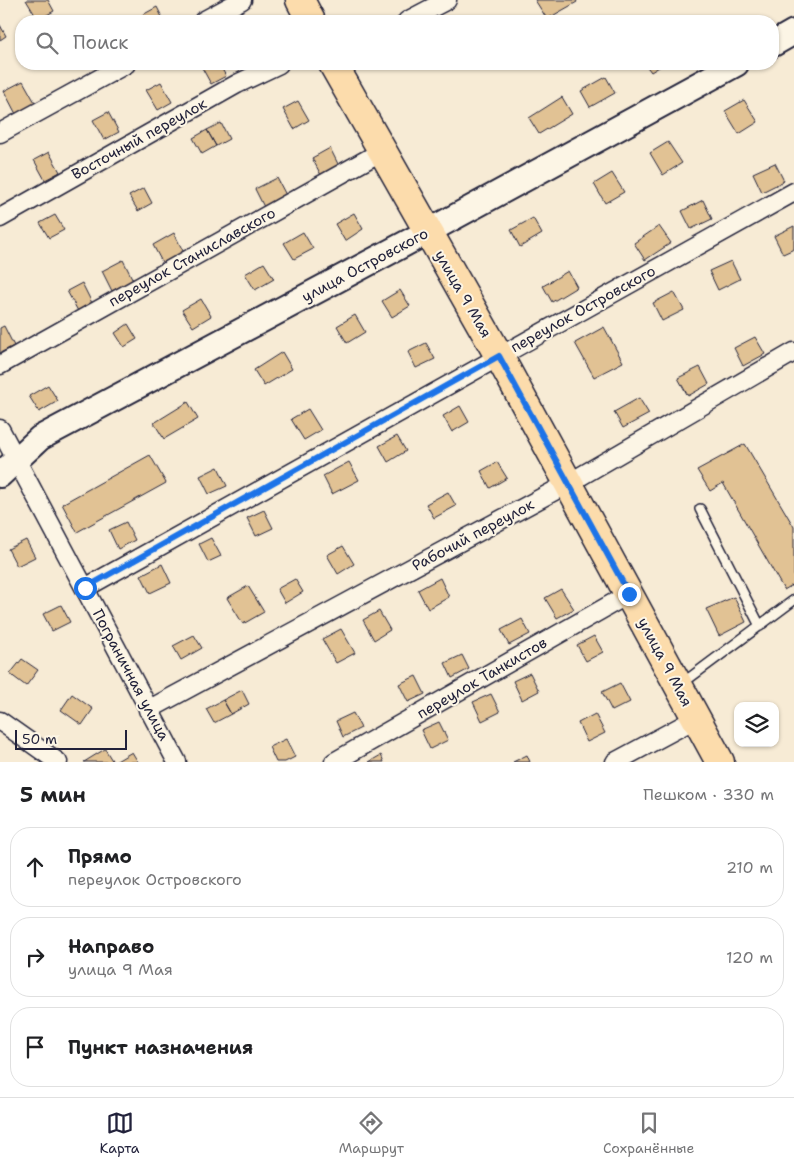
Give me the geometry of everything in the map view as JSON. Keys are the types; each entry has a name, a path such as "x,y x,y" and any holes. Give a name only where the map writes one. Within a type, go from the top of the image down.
{"main road":[{"path":"300,0 308,15"},
{"path":"779,41 794,32"},
{"name":"улица 9 Мая","path":"337,70 384,150 427,232 499,356 720,762"},
{"name":"улица Островского","path":"0,475 40,438 427,232 725,70"}],"street":[{"path":"214,15 242,0"},
{"path":"418,15 447,0"},
{"path":"0,133 115,70"},
{"name":"Восточный переулок","path":"0,218 237,84 266,70"},
{"name":"переулок Станиславского","path":"0,365 384,150"},
{"name":"переулок Островского","path":"85,588 794,192"},
{"name":"Рабочий переулок","path":"148,710 569,483 794,352"},
{"name":"Пограничная улица","path":"0,429 177,762"},
{"name":"переулок Танкистов","path":"334,762 629,594"},
{"path":"615,762 695,719"},
{"path":"0,721 58,762"}],"lane":[{"path":"700,509 760,626"},
{"path":"678,686 794,600"}],"building":[{"path":"26,0 48,0 54,11 47,15 35,15"},
{"path":"535,0 576,0 577,2 554,15 544,15"},
{"path":"157,7 161,15 142,15"},
{"path":"0,25 6,36 0,40"},
{"path":"203,70 222,70 226,76 211,84"},
{"path":"606,77 615,93 590,107 581,91"},
{"path":"23,81 37,106 17,116 4,91"},
{"path":"161,82 172,102 158,110 146,90"},
{"path":"562,97 572,114 539,134 529,118"},
{"path":"744,100 758,122 739,134 725,111"},
{"path":"298,101 309,120 294,129 283,109"},
{"path":"108,112 119,132 104,140 93,120"},
{"path":"221,123 229,139 216,146 207,130"},
{"path":"207,130 216,146 202,154 193,138"},
{"path":"668,142 682,163 663,175 650,153"},
{"path":"330,148 340,168 322,177 312,158"},
{"path":"49,152 60,172 45,180 34,160"},
{"path":"775,163 784,181 762,192 753,173"},
{"path":"612,173 624,192 605,203 594,184"},
{"path":"277,178 287,197 265,209 255,189"},
{"path":"144,188 152,203 138,211 129,196"},
{"path":"703,200 712,219 691,229 682,211"},
{"path":"354,213 363,229 345,241 335,224"},
{"path":"55,215 64,230 49,238 40,223"},
{"path":"533,218 542,234 520,247 511,230"},
{"path":"659,226 671,243 645,260 634,243"},
{"path":"794,226 794,249 783,254 774,236"},
{"path":"303,232 313,249 294,259 284,243"},
{"path":"174,233 184,253 163,264 153,245"},
{"path":"123,260 133,280 112,291 102,271"},
{"path":"731,261 740,279 718,290 709,271"},
{"path":"264,263 274,279 255,290 245,274"},
{"path":"568,271 577,287 552,302 543,286"},
{"path":"82,283 92,303 78,311 67,291"},
{"path":"400,290 410,306 392,317 382,301"},
{"path":"674,292 684,310 662,321 653,303"},
{"path":"201,299 211,316 193,327 182,310"},
{"path":"355,315 365,332 347,343 337,326"},
{"path":"128,324 137,339 124,347 115,333"},
{"path":"4,326 14,346 0,353 0,328"},
{"path":"604,327 623,362 594,377 575,343"},
{"path":"755,337 765,354 743,366 734,348"},
{"path":"426,343 435,359 416,368 408,352"},
{"path":"282,352 292,369 264,386 254,370"},
{"path":"700,367 709,384 688,396 678,378"},
{"path":"48,385 58,401 39,412 29,396"},
{"path":"639,398 649,414 623,428 614,412"},
{"path":"188,402 198,419 164,439 154,423"},
{"path":"460,406 469,422 452,432 443,416"},
{"path":"308,409 321,430 304,440 291,419"},
{"path":"397,436 406,451 388,462 379,446"},
{"path":"745,444 794,527 794,584 784,590 723,483 710,491 697,470"},
{"path":"150,455 166,483 77,532 62,504"},
{"path":"349,462 359,480 332,494 323,476"},
{"path":"497,462 507,478 490,488 481,471"},
{"path":"218,467 227,486 209,494 200,476"},
{"path":"448,492 456,506 434,518 426,504"},
{"path":"264,510 273,528 256,536 247,518"},
{"path":"126,522 135,540 118,549 109,530"},
{"path":"211,538 221,556 208,562 199,544"},
{"path":"26,540 35,557 17,566 8,549"},
{"path":"343,546 354,564 338,574 327,555"},
{"path":"162,564 171,583 150,593 141,575"},
{"path":"440,578 449,597 428,609 418,590"},
{"path":"295,579 303,592 285,603 277,589"},
{"path":"248,586 264,612 243,624 227,598"},
{"path":"561,589 574,609 557,618 545,598"},
{"path":"734,597 746,622 719,636 706,609"},
{"path":"61,605 70,622 52,631 43,614"},
{"path":"379,611 390,630 374,640 363,620"},
{"path":"522,619 530,634 509,645 501,630"},
{"path":"341,629 355,653 336,663 322,639"},
{"path":"194,635 202,648 181,660 173,646"},
{"path":"594,636 603,652 586,661 577,645"},
{"path":"462,655 469,669 452,678 445,663"},
{"path":"22,659 38,670 26,686 10,674"},
{"path":"530,673 539,691 522,700 513,681"},
{"path":"416,676 425,694 408,702 399,684"},
{"path":"620,683 630,702 612,711 602,692"},
{"path":"242,690 249,704 231,714 223,700"},
{"path":"72,694 93,709 82,725 61,710"},
{"path":"491,694 500,712 482,721 473,702"},
{"path":"223,700 231,714 214,723 206,709"},
{"path":"353,713 361,728 343,737 336,721"},
{"path":"595,714 605,733 587,742 578,723"},
{"path":"439,722 448,740 430,749 421,730"},
{"path":"286,739 295,757 285,762 276,762 269,747"},
{"path":"105,749 113,762 84,762"},
{"path":"132,752 138,762 115,762"},
{"path":"381,755 384,762 369,762"},
{"path":"527,755 530,762 513,762"}],"route":[{"path":"85,588 499,356 629,594"}]}
